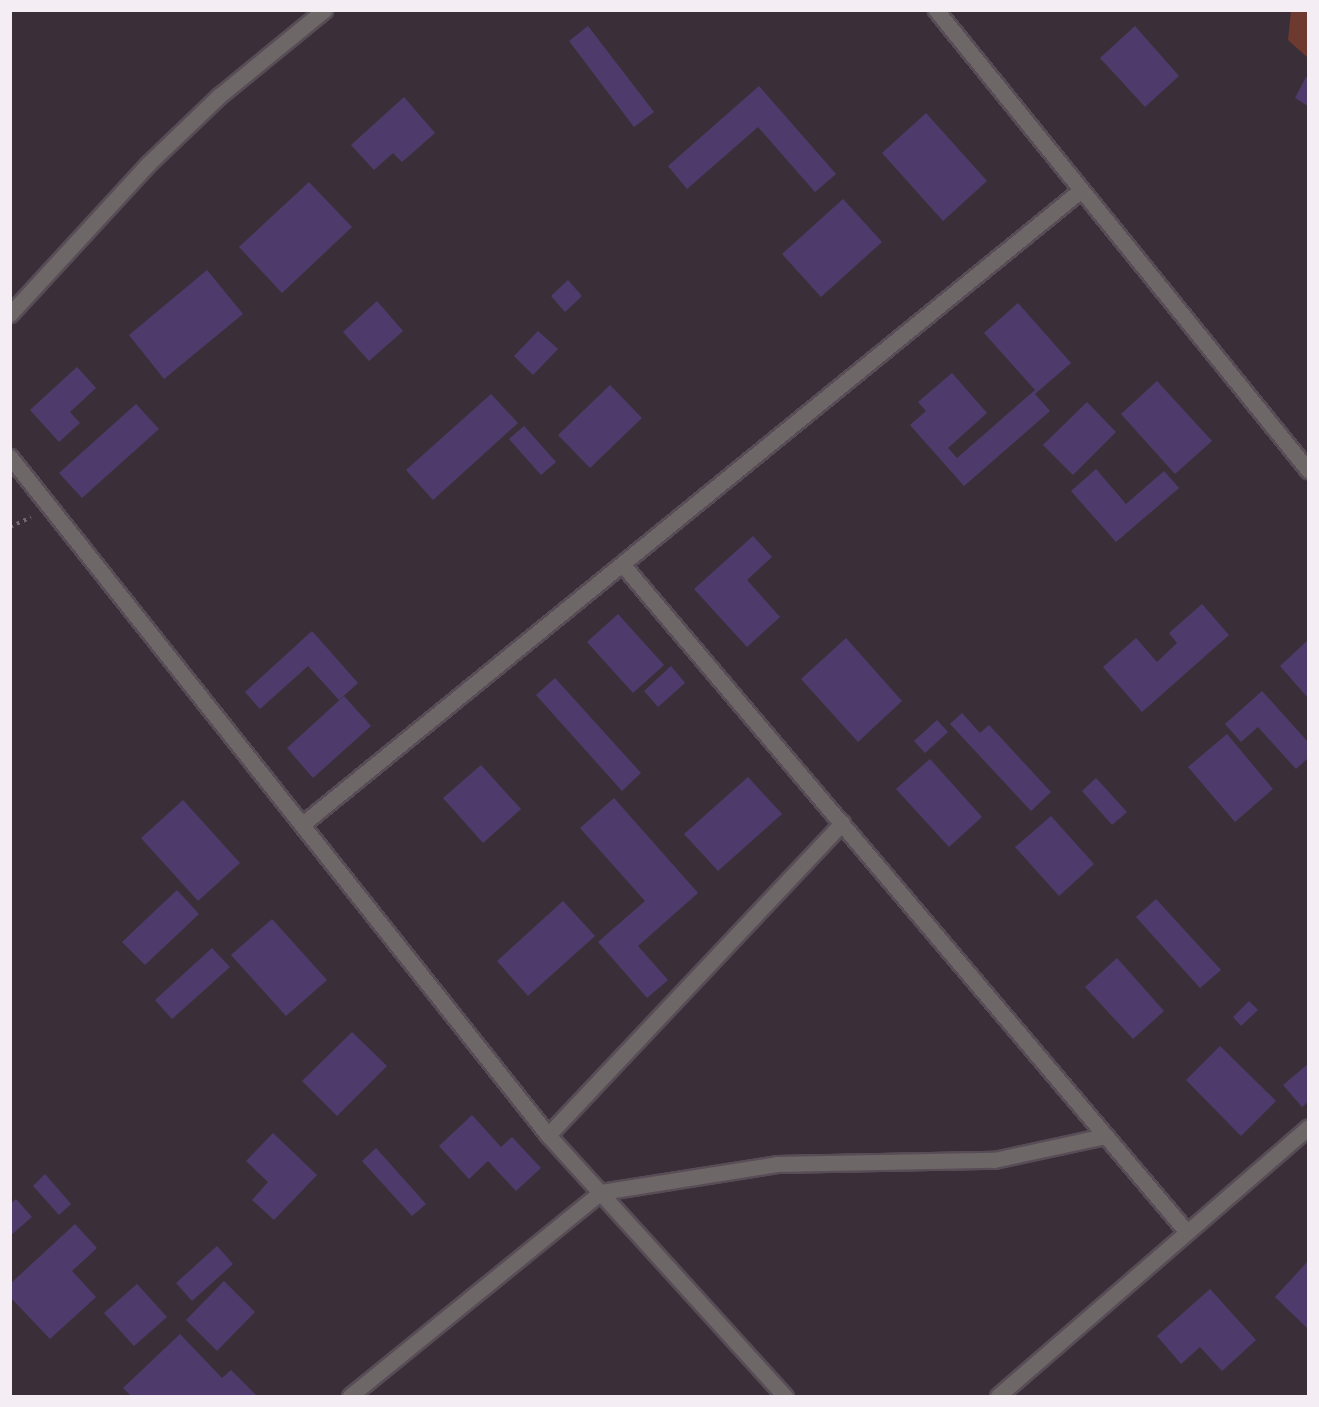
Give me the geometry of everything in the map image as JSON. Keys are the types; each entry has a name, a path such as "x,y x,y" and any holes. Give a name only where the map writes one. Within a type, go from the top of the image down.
{"street":[{"path":"10,314 148,164 219,96 324,10"},
{"path":"936,10 1308,470"},
{"path":"304,822 1081,190"},
{"path":"10,457 304,822 548,1135 785,1396"},
{"path":"622,564 1186,1232"},
{"path":"548,1135 842,823"},
{"path":"998,1396 1308,1127"},
{"path":"350,1396 601,1192 777,1164 994,1160 1105,1136"}],"shaded area":[{"path":"1291,11 1308,11 1308,58 1288,40"}],"building":[{"path":"588,26 654,112 634,127 569,41"},
{"path":"1135,26 1179,76 1145,107 1100,58"},
{"path":"1306,77 1308,78 1308,106 1295,98"},
{"path":"759,86 836,174 815,192 758,127 687,189 668,166"},
{"path":"404,97 435,133 402,162 393,153 374,170 351,145"},
{"path":"926,113 987,181 943,221 882,153"},
{"path":"309,182 352,227 282,293 239,247"},
{"path":"843,199 882,242 821,297 782,254"},
{"path":"207,270 243,314 164,379 129,335"},
{"path":"568,280 582,296 565,312 551,296"},
{"path":"377,301 403,331 369,361 343,332"},
{"path":"1018,303 1071,363 1035,394 1050,411 964,486 910,425 926,411 918,402 952,373 987,413 948,448 957,458 1035,390 984,333"},
{"path":"538,331 558,349 533,375 514,356"},
{"path":"77,367 96,388 70,412 80,423 59,442 30,410"},
{"path":"1157,381 1212,441 1175,474 1121,414"},
{"path":"610,385 642,418 590,468 558,435"},
{"path":"491,394 518,423 433,500 406,470"},
{"path":"1087,402 1116,432 1073,475 1043,445"},
{"path":"136,404 159,429 82,498 59,473"},
{"path":"524,426 556,462 541,475 509,439"},
{"path":"1096,469 1126,504 1164,471 1179,488 1116,542 1071,491"},
{"path":"753,536 772,557 747,580 780,617 747,647 694,589"},
{"path":"1202,604 1229,635 1142,712 1103,667 1136,638 1157,662 1177,643 1169,633"},
{"path":"618,614 664,665 633,693 587,642"},
{"path":"312,631 358,683 339,700 308,666 260,709 245,692"},
{"path":"846,638 902,701 858,742 801,679"},
{"path":"1308,640 1308,698 1280,666"},
{"path":"671,666 685,683 658,707 644,691"},
{"path":"555,678 641,773 622,791 536,695"},
{"path":"1262,691 1308,742 1308,758 1296,769 1258,727 1241,742 1225,724"},
{"path":"344,696 371,726 313,778 287,748"},
{"path":"962,713 980,733 989,725 1051,792 1031,811 950,724"},
{"path":"937,720 948,732 925,753 914,741"},
{"path":"1227,734 1273,789 1235,822 1188,767"},
{"path":"930,759 982,817 949,847 896,789"},
{"path":"481,765 521,809 483,843 443,798"},
{"path":"748,777 782,814 718,871 684,834"},
{"path":"1096,778 1127,812 1112,825 1082,791"},
{"path":"614,798 698,893 638,946 668,980 647,998 598,942 645,901 580,828"},
{"path":"183,800 240,863 198,901 141,838"},
{"path":"1051,816 1094,864 1059,896 1015,847"},
{"path":"177,890 199,914 145,965 122,942"},
{"path":"1156,899 1221,970 1200,988 1136,917"},
{"path":"563,901 595,936 528,996 497,961"},
{"path":"272,919 327,980 286,1016 231,955"},
{"path":"212,948 230,967 172,1019 155,1000"},
{"path":"1117,958 1164,1011 1133,1039 1085,987"},
{"path":"1249,1001 1258,1010 1241,1026 1233,1017"},
{"path":"352,1032 387,1066 337,1116 302,1081"},
{"path":"1220,1046 1276,1101 1241,1136 1186,1080"},
{"path":"1308,1064 1308,1102 1302,1107 1283,1085"},
{"path":"472,1115 501,1147 512,1137 541,1168 516,1191 488,1161 469,1179 439,1146"},
{"path":"273,1133 317,1175 274,1220 252,1200 268,1182 246,1161"},
{"path":"376,1148 426,1204 412,1216 362,1161"},
{"path":"45,1174 71,1204 59,1215 33,1186"},
{"path":"16,1199 32,1217 10,1236 10,1204"},
{"path":"75,1224 97,1248 72,1271 96,1297 50,1339 10,1297 10,1284"},
{"path":"217,1246 233,1264 192,1301 176,1283"},
{"path":"1308,1261 1308,1329 1275,1297"},
{"path":"224,1281 255,1312 217,1351 186,1320"},
{"path":"137,1284 167,1317 134,1346 104,1313"},
{"path":"1210,1289 1256,1340 1222,1371 1200,1347 1181,1364 1157,1336"},
{"path":"180,1334 222,1378 231,1370 257,1396 131,1396 123,1388"}]}
